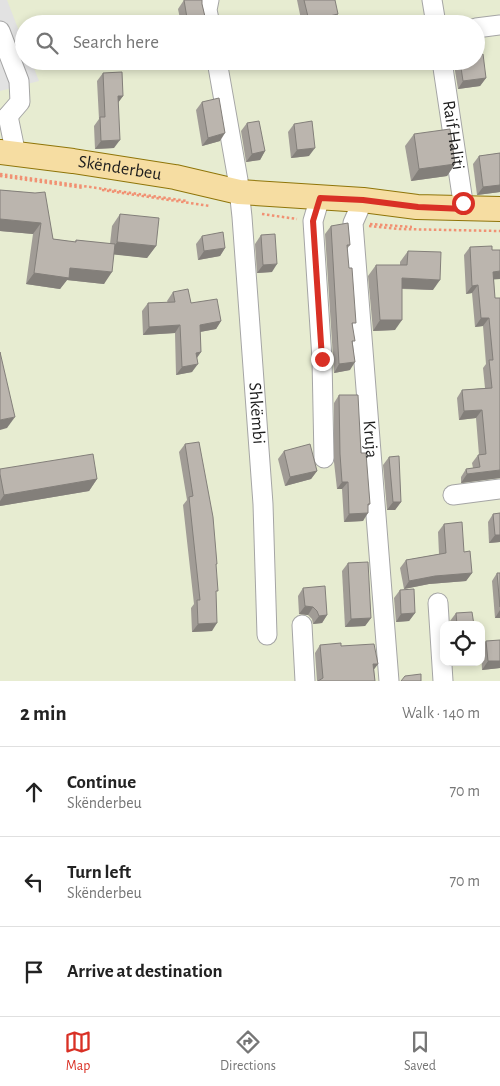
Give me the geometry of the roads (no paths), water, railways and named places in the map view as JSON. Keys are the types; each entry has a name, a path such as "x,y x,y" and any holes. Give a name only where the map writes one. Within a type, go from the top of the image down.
{"main road":[{"name":"Skënderbeu","path":"8,154 73,161 175,178 240,192 363,200 418,207 500,209"}],"street":[{"path":"208,15 209,0"},
{"path":"432,0 434,15"},
{"path":"485,27 500,25"},
{"path":"0,31 19,81 20,102 4,114 8,154"},
{"path":"219,70 240,192"},
{"name":"Raif Haliti","path":"443,70 464,209"},
{"name":"Shkëmbi","path":"240,192 263,504 267,635"},
{"path":"320,198 313,221 322,359 324,458"},
{"name":"Kruja","path":"363,200 353,223 389,681"},
{"path":"452,495 500,489"},
{"path":"438,603 444,681"},
{"path":"302,625 305,681"}]}
